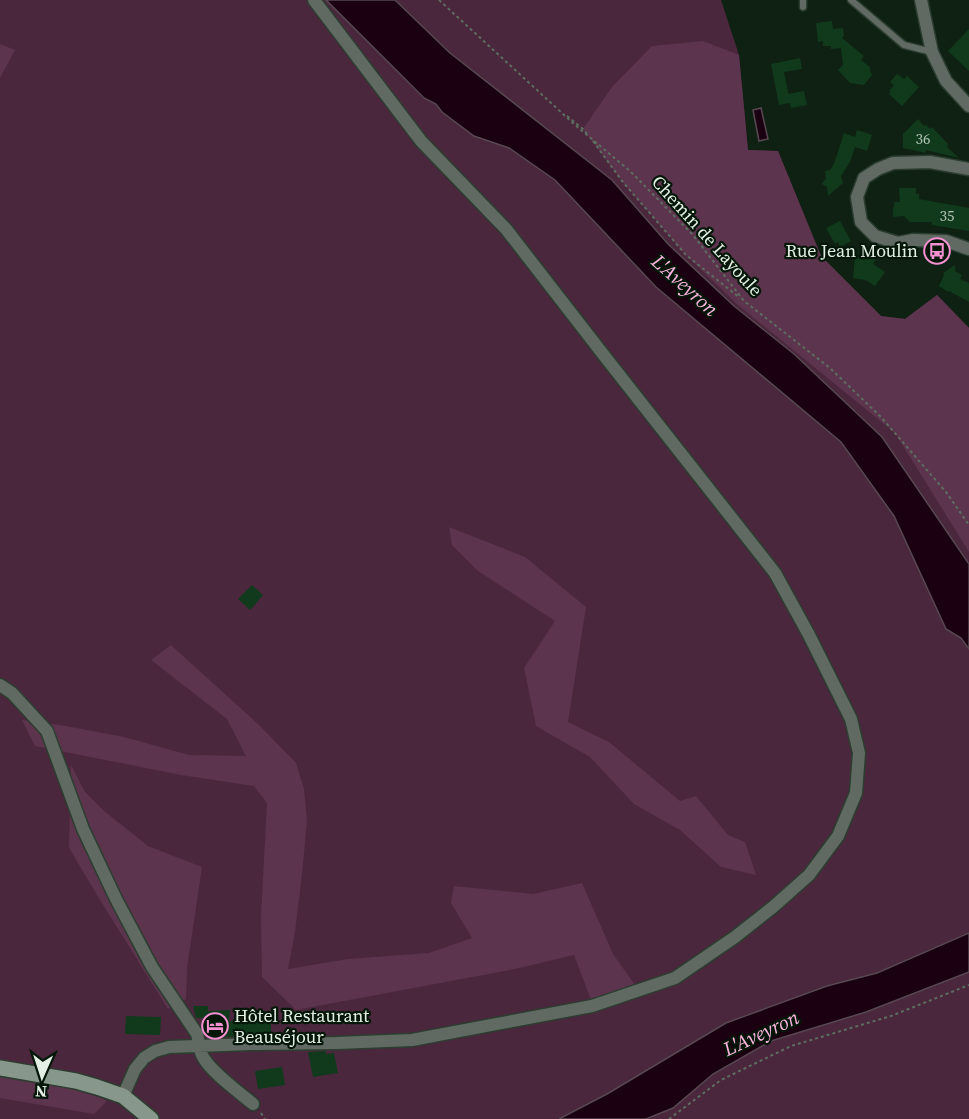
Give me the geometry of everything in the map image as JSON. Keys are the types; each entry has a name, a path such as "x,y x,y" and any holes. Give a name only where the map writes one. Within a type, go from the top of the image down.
{"street":[{"path":"123,1096 135,1069 144,1058 155,1051 169,1047 412,1040 592,1006 675,978 735,937 809,875 837,836 856,793 859,753 850,720 809,635 775,573 506,228 421,141 314,0"},
{"path":"921,0 932,52 946,81 969,106"},
{"path":"969,169 930,162 893,163 864,178 857,197 861,222 875,236 898,243 913,240 946,241 969,249"},
{"path":"0,685 12,693 47,730 83,829 116,899 152,967 197,1034 204,1058 213,1069 253,1104"},
{"path":"0,1068 76,1082 123,1096 151,1119"}],"lane":[{"path":"851,0 904,45 932,52"}],"path":[{"name":"Chemin de Layoule","path":"439,0 551,104 630,171 693,235 744,301 830,368 881,417 946,492 969,525"},
{"path":"551,104 584,129 622,181 686,255 744,301"},
{"path":"669,1119 721,1080 791,1046 891,1016 969,985"}],"shaded area":[{"path":"0,0 721,0 739,55 748,150 778,151 821,256 881,316 905,319 937,295 969,328 969,1119 0,1119"},
{"path":"703,41 739,55 748,150 778,151 821,256 881,316 905,319 937,295 969,328 969,552 895,433 738,305 686,255 622,181 583,129 612,87 652,46"},
{"path":"0,44 15,50 0,78"},
{"path":"449,527 525,557 586,607 568,722 609,742 680,801 696,796 728,835 745,842 756,875 721,867 680,830 634,804 590,757 536,726 524,668 555,621 478,571 452,545"},
{"path":"171,645 259,725 296,763 304,789 307,821 295,932 288,969 348,959 429,953 472,938 451,903 454,886 533,894 582,883 613,954 635,985 596,1013 574,955 515,969 296,1010 262,977 261,915 267,803 254,786 181,775 35,746 22,720 124,737 189,755 246,756 227,719 151,660"},
{"path":"71,765 85,792 103,810 148,846 202,867 187,968 186,999 168,1009 69,848"},
{"path":"0,1076 68,1088 107,1101 94,1114 0,1098"}],"water":[{"name":"L'Aveyron","path":"326,0 395,0 450,53 612,180 668,244 734,306 794,354 882,437 969,564 969,649 961,638 946,629 894,516 841,442 656,287 555,180 509,148 474,136 442,112 436,104 424,98"},
{"path":"761,108 768,139 759,141 753,110"},
{"name":"L'Aveyron","path":"969,933 969,972 866,1012 771,1041 713,1074 673,1108 646,1119 559,1119 607,1094 726,1023 827,986 877,973"}],"building":[{"path":"832,21 833,29 843,28 842,38 864,56 861,60 870,67 872,75 864,85 850,83 838,70 843,65 841,48 831,49 831,46 823,46 823,41 818,42 816,23"},
{"path":"969,29 969,71 948,51"},
{"path":"800,58 802,69 784,72 788,94 804,91 807,105 791,108 790,103 779,105 771,64"},
{"path":"897,74 904,79 907,76 919,87 902,106 889,94 894,85 890,82"},
{"path":"918,119 924,126 930,129 932,127 948,144 947,147 959,158 926,150 926,153 903,148 903,134"},
{"path":"857,130 872,135 867,151 855,147 850,162 841,176 843,183 828,196 827,187 822,184 826,178 825,171 830,170 834,164 844,133 855,137"},
{"path":"899,188 916,188 919,199 969,208 969,231 932,225 932,222 910,222 904,216 893,217 894,202 900,202"},
{"path":"840,221 851,241 840,247 838,242 835,244 826,228"},
{"path":"855,257 876,259 873,264 885,272 875,286 866,280 853,278"},
{"path":"955,265 955,271 962,275 960,279 969,283 969,302 939,286 943,273"},
{"path":"252,585 263,595 250,610 238,599"},
{"path":"193,1006 208,1006 208,1011 230,1010 229,1021 256,1021 256,1018 271,1018 271,1036 207,1037 206,1018 196,1018"},
{"path":"126,1016 161,1017 160,1035 125,1034"},
{"path":"326,1051 326,1054 334,1053 338,1073 313,1077 308,1052"},
{"path":"282,1067 285,1085 258,1089 255,1071"}],"place":[{"name":"Rue Jean Moulin","path":"937,251"},
{"name":"Hôtel Restaurant Beauséjour","path":"215,1026"}]}
